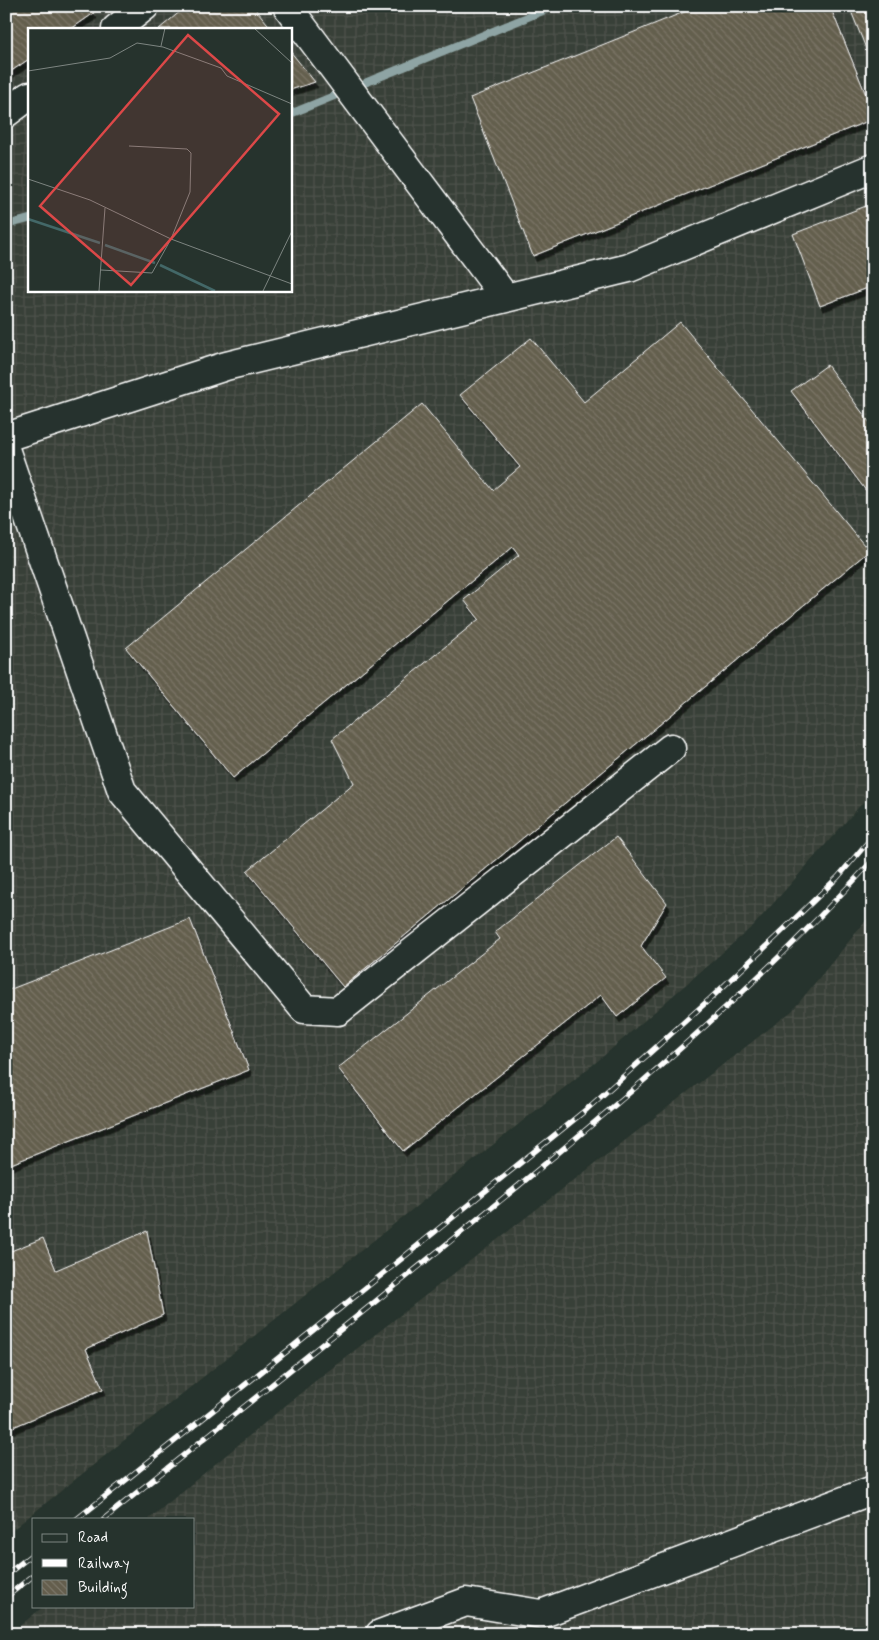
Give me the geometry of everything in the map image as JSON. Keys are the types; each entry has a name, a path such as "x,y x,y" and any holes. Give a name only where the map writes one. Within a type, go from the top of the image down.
{"lane":[{"path":"117,28 145,6"},
{"path":"287,6 505,297"},
{"path":"6,113 28,97"},
{"path":"6,437 226,366 629,268 873,168"},
{"path":"6,452 122,790 304,1009 338,1010 672,748"},
{"path":"380,1634 466,1602 541,1614 873,1490"}],"shaded area":[{"path":"6,6 873,6 873,791 753,926 600,1059 6,1535"},
{"path":"873,912 873,1634 10,1634 42,1608 195,1608 195,1518 150,1518 314,1382 792,1011"}],"building":[{"path":"6,6 89,6 94,13 72,28 28,28 28,60 7,74"},
{"path":"187,6 253,6 271,28 160,28"},
{"path":"699,6 830,6 873,112 873,119 533,256 470,98"},
{"path":"849,6 873,6 873,66"},
{"path":"291,52 315,82 291,90"},
{"path":"866,206 873,224 873,286 820,306 793,234"},
{"path":"680,322 869,551 343,987 247,871 354,783 332,739 479,619 464,600 519,555 513,547 233,778 126,648 422,404 493,490 520,467 460,395 531,338 584,402"},
{"path":"827,365 873,427 873,500 791,391"},
{"path":"616,837 667,903 641,946 666,978 617,1017 601,995 403,1151 338,1068 500,939 495,932"},
{"path":"190,919 249,1070 6,1166 6,991"},
{"path":"147,1231 163,1315 86,1349 103,1389 6,1430 6,1253 43,1238 56,1270"}],"waterway":[{"path":"367,82 555,6"},
{"path":"291,114 334,96"},
{"path":"6,225 28,219"}],"railway":[{"path":"78,1518 587,1109 776,937 838,877 873,836"},
{"path":"105,1518 466,1229 610,1110 745,989 789,947 873,860"},
{"path":"6,1575 32,1555"},
{"path":"6,1597 32,1577"}]}
